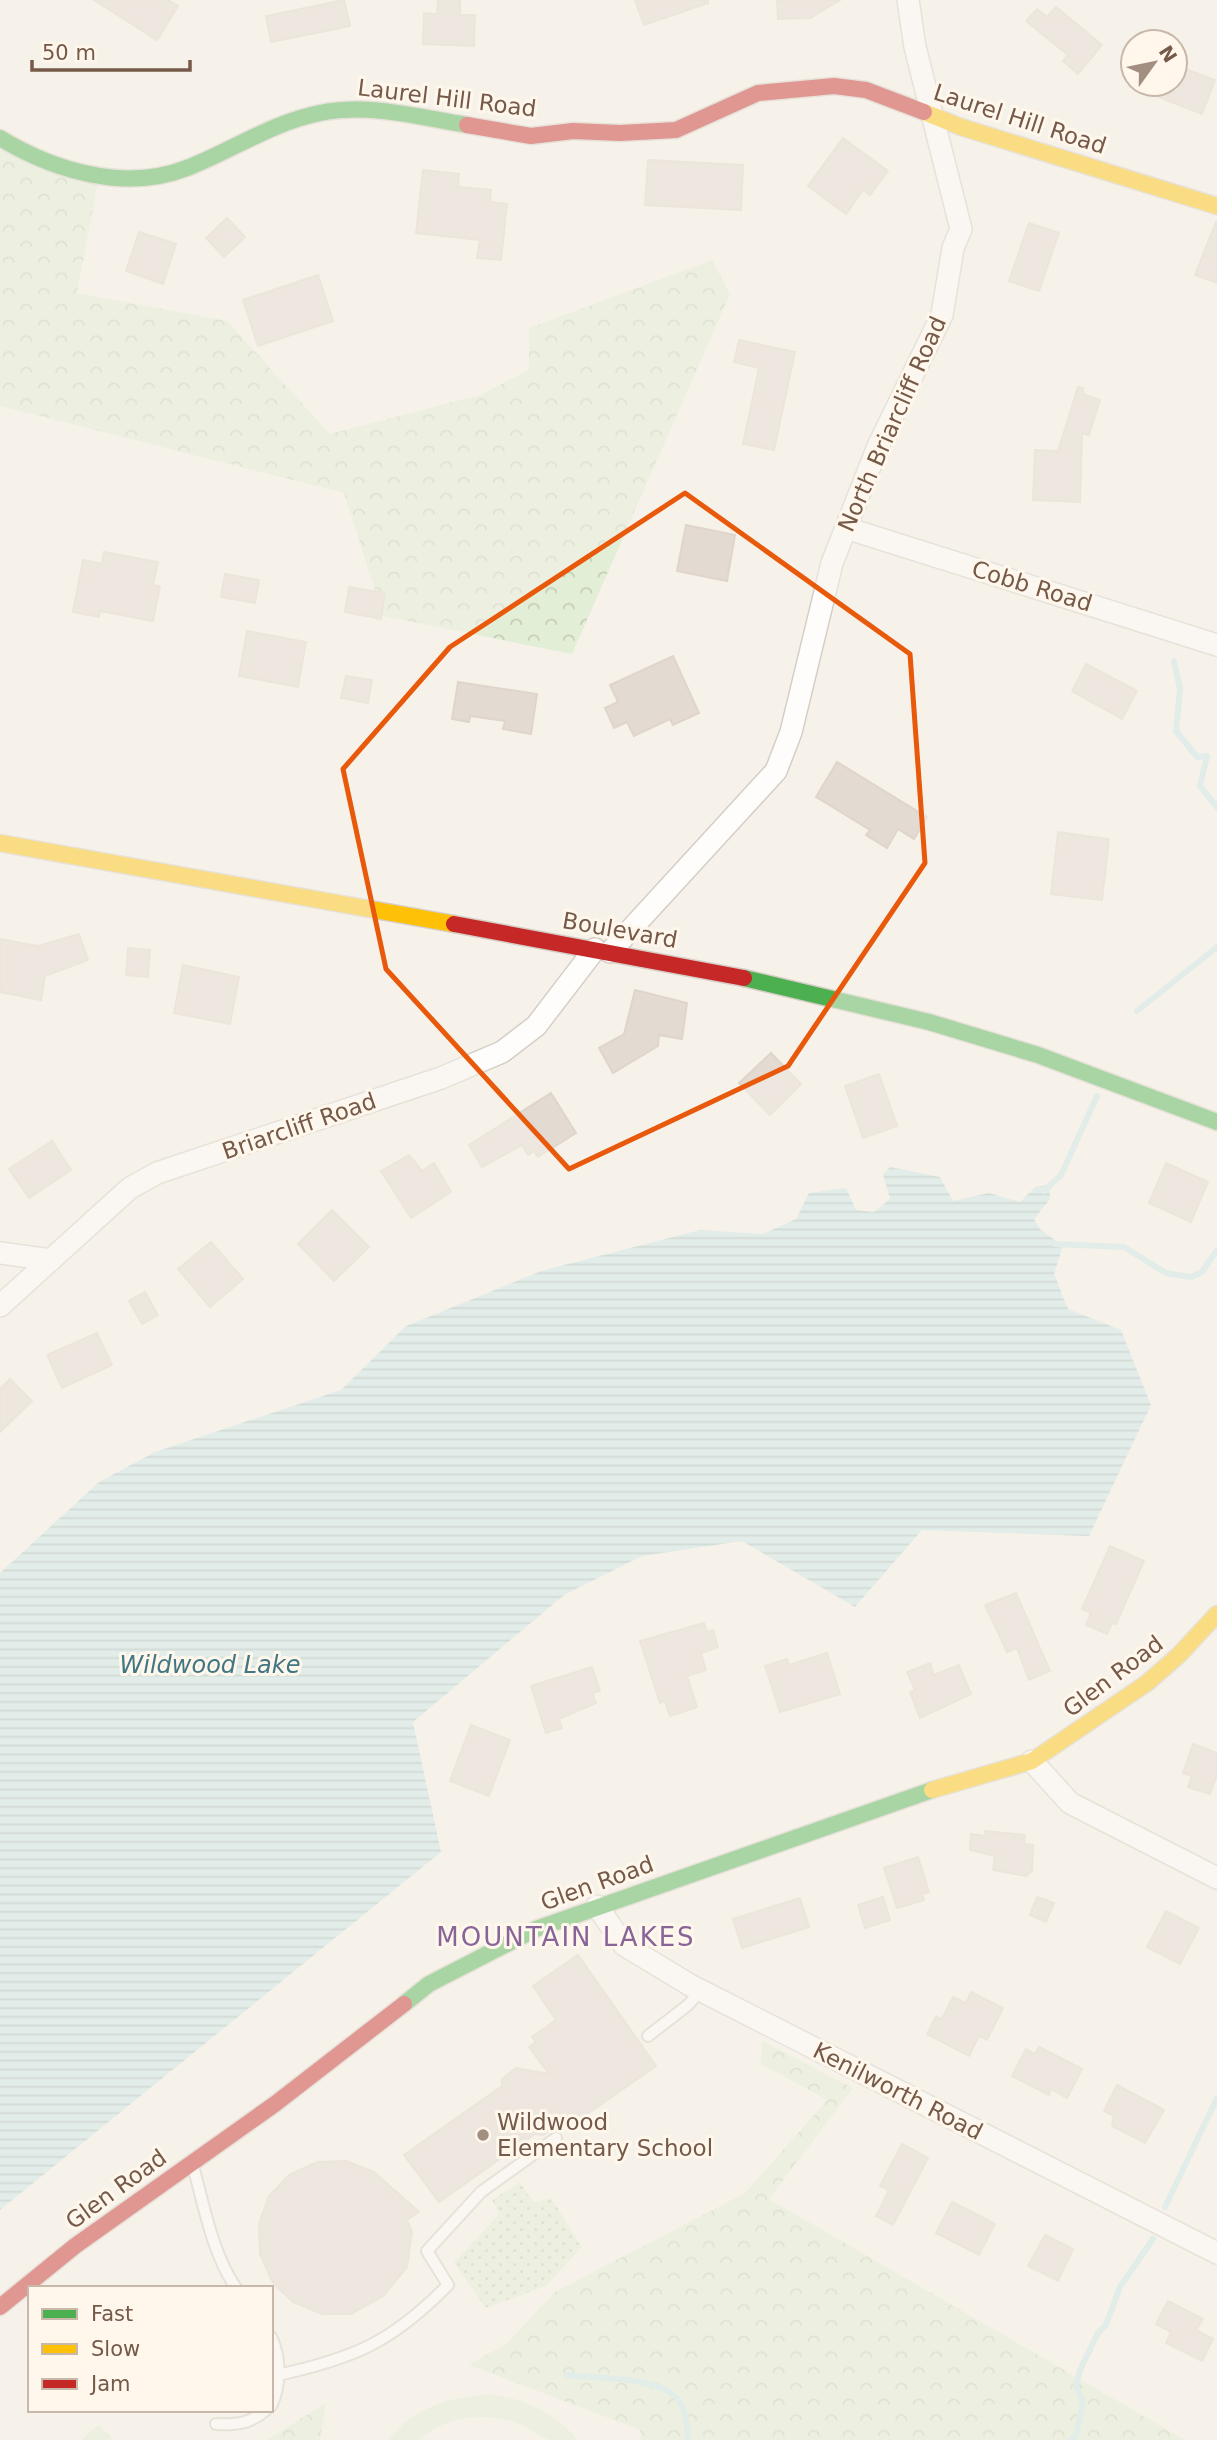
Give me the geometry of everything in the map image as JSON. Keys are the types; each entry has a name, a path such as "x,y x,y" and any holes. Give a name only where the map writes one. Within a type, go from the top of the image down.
{"street":[{"name":"North Briarcliff Road","path":"603,950 776,771 791,732 832,564 879,444 942,315 953,248 961,229 915,47 908,0"},
{"name":"Laurel Hill Road","path":"0,138 43,161 97,174 138,177 178,171 266,129 344,108 370,109 531,136 573,131 620,133 676,130 758,93 834,86 866,90 933,116 1217,206"},
{"name":"Cobb Road","path":"846,528 1217,645"},
{"name":"Boulevard","path":"0,842 603,950 804,990 929,1022 1038,1055 1217,1122"},
{"name":"Briarcliff Road","path":"0,1307 130,1188 157,1173 441,1078 502,1052 536,1026 603,950"},
{"path":"0,1253 51,1259"},
{"name":"Glen Road","path":"0,2307 75,2246 275,2104 429,1983 536,1929 597,1906 937,1788 1032,1761 1147,1683 1180,1655 1217,1614"},
{"path":"1032,1761 1070,1802 1217,1878"},
{"name":"Kenilworth Road","path":"597,1906 624,1945 701,1990 1217,2253"}],"lane":[{"path":"648,2036 688,2005 701,1990"},
{"path":"278,2375 342,2360 377,2344 419,2315 448,2285 427,2250 481,2192 556,2138"},
{"path":"192,2163 227,2275 235,2286"},
{"path":"273,2341 276,2346 278,2375 273,2397"},
{"path":"216,2424 235,2425 256,2419 264,2412"}],"highlighted area":[{"path":"685,493 910,654 925,863 788,1066 569,1169 386,969 343,769 450,647"}],"green space":[{"path":"0,129 99,176 77,293 227,321 330,434 480,395 529,370 529,328 712,260 730,294 572,654 383,616 344,493 0,406"},
{"path":"762,2041 853,2088 769,2199 1185,2440 641,2440 640,2430 469,2365 507,2343 555,2292 745,2193 827,2100 761,2064"},
{"path":"520,2182 534,2203 551,2198 582,2247 546,2286 486,2308 454,2263 499,2214 492,2200"},
{"path":"491,2394 539,2409 560,2422 578,2440 550,2440 522,2425 482,2417 442,2425 419,2440 388,2440 398,2428 434,2405"},
{"path":"326,2403 320,2440 267,2440"},
{"path":"99,2424 113,2440 81,2440"}],"water":[{"name":"Wildwood Lake","path":"890,1167 940,1177 953,1201 989,1193 1020,1202 1035,1187 1049,1185 1050,1199 1034,1219 1040,1229 1063,1246 1054,1274 1068,1309 1121,1330 1151,1405 1089,1536 922,1530 855,1607 742,1541 642,1556 564,1595 413,1722 441,1852 0,2210 0,1573 99,1482 155,1452 341,1390 406,1326 541,1271 700,1230 763,1234 796,1219 809,1193 846,1188 856,1210 874,1212 890,1199 883,1174"}],"building":[{"path":"94,0 168,0 178,6 157,40"},
{"path":"344,0 350,26 271,42 266,16"},
{"path":"438,0 460,0 460,15 475,15 474,46 423,44 424,13 437,14"},
{"path":"635,0 708,0 708,3 644,25"},
{"path":"777,0 840,0 810,18 778,19"},
{"path":"1056,7 1102,45 1078,74 1063,61 1068,55 1026,21 1037,9 1047,17"},
{"path":"1189,70 1215,80 1202,114 1161,98 1189,98"},
{"path":"843,138 888,171 870,195 863,190 846,214 808,186"},
{"path":"648,160 743,165 741,210 645,205"},
{"path":"423,170 459,174 458,187 491,190 490,202 507,204 501,260 477,258 480,240 416,233"},
{"path":"227,218 245,237 224,257 206,238"},
{"path":"1029,223 1059,233 1039,291 1009,281"},
{"path":"1217,223 1217,283 1195,275"},
{"path":"139,232 176,244 163,284 126,271"},
{"path":"318,275 333,321 258,346 243,300"},
{"path":"739,340 795,352 774,450 743,444 759,368 734,362"},
{"path":"1078,387 1083,388 1083,394 1100,400 1089,435 1082,433 1080,502 1033,500 1035,450 1058,451"},
{"path":"686,525 735,535 727,581 677,571"},
{"path":"104,552 158,562 153,585 160,586 153,621 100,611 99,617 73,612 83,560 102,564"},
{"path":"225,574 259,580 255,603 221,597"},
{"path":"349,587 385,593 381,619 345,612"},
{"path":"247,631 306,642 298,687 239,676"},
{"path":"673,656 699,713 673,725 670,719 634,736 627,722 614,728 605,708 618,702 610,685"},
{"path":"1086,664 1137,691 1122,719 1072,691"},
{"path":"346,676 372,680 368,703 341,698"},
{"path":"458,682 537,694 531,734 503,729 505,721 470,716 469,722 452,719"},
{"path":"837,762 927,817 914,839 898,829 887,848 866,835 870,830 816,797"},
{"path":"1058,832 1109,839 1102,900 1051,894"},
{"path":"79,934 88,960 45,976 41,1000 0,992 0,939 38,946"},
{"path":"128,948 150,950 148,977 126,975"},
{"path":"183,965 239,977 230,1024 174,1013"},
{"path":"635,990 687,1003 682,1039 659,1035 658,1046 613,1073 599,1048 624,1034"},
{"path":"771,1053 801,1084 770,1115 739,1083"},
{"path":"879,1074 897,1126 863,1138 845,1086"},
{"path":"551,1093 576,1133 538,1157 534,1151 528,1155 522,1145 482,1167 469,1145"},
{"path":"52,1141 71,1170 29,1198 9,1169"},
{"path":"409,1155 422,1171 434,1163 451,1192 411,1218 381,1171"},
{"path":"1166,1163 1208,1182 1191,1222 1149,1203"},
{"path":"332,1210 369,1247 334,1281 298,1244"},
{"path":"211,1242 243,1279 210,1307 178,1269"},
{"path":"145,1292 158,1315 142,1324 129,1301"},
{"path":"97,1333 112,1365 62,1388 47,1355"},
{"path":"10,1379 32,1401 0,1432 0,1389"},
{"path":"1110,1546 1144,1561 1116,1624 1112,1623 1107,1634 1086,1625 1091,1613 1082,1609"},
{"path":"1016,1593 1050,1671 1029,1680 1017,1648 1007,1652 985,1605"},
{"path":"704,1623 707,1632 713,1630 718,1647 701,1653 706,1670 687,1676 697,1707 670,1716 665,1701 660,1703 640,1641"},
{"path":"827,1653 840,1694 780,1712 765,1666 787,1659 789,1665"},
{"path":"930,1663 934,1675 959,1665 971,1694 920,1718 910,1692 915,1690 907,1672"},
{"path":"592,1667 600,1691 592,1693 596,1703 559,1719 562,1728 546,1733 531,1686"},
{"path":"471,1725 510,1740 489,1796 450,1781"},
{"path":"1193,1744 1217,1753 1217,1775 1210,1794 1188,1787 1192,1776 1183,1773"},
{"path":"985,1831 1025,1835 1024,1844 1033,1845 1032,1871 1026,1876 993,1870 995,1856 970,1850 971,1834 985,1836"},
{"path":"918,1857 929,1892 922,1894 924,1900 897,1908 884,1868"},
{"path":"883,1897 890,1920 865,1928 858,1905"},
{"path":"1037,1897 1054,1903 1046,1922 1030,1915"},
{"path":"800,1898 809,1927 742,1948 733,1919"},
{"path":"1166,1911 1199,1928 1180,1964 1147,1947"},
{"path":"578,1955 656,2066 580,2119 575,2113 543,2135 535,2134 439,2202 404,2155 502,2086 502,2079 516,2068 549,2074 529,2047 536,2042 532,2037 556,2020 533,1986"},
{"path":"971,1992 1003,2008 987,2040 979,2036 969,2056 927,2034 936,2016 942,2019 953,1997 966,2003"},
{"path":"1039,2047 1082,2069 1067,2098 1051,2089 1049,2095 1012,2076 1026,2049 1035,2054"},
{"path":"1117,2085 1164,2110 1145,2143 1112,2126 1114,2116 1104,2111"},
{"path":"902,2144 928,2158 893,2225 876,2216 889,2190 880,2186"},
{"path":"346,2161 374,2172 419,2212 407,2220 412,2232 407,2267 383,2296 351,2314 322,2314 293,2302 273,2283 260,2254 259,2224 269,2196 289,2175 317,2162"},
{"path":"952,2202 995,2224 979,2255 936,2233"},
{"path":"1045,2235 1073,2249 1058,2281 1028,2266"},
{"path":"1168,2301 1203,2319 1196,2330 1213,2339 1202,2361 1166,2343 1171,2332 1156,2324"}],"waterway":[{"path":"1174,661 1180,689 1176,731 1197,757 1207,756 1200,786 1217,807"},
{"path":"1137,1011 1217,947"},
{"path":"1044,1191 1061,1175 1097,1096"},
{"path":"1055,1244 1124,1247 1166,1273 1191,1277 1202,1272 1217,1250"},
{"path":"1165,2207 1217,2098"},
{"path":"1071,2440 1076,2435 1083,2402 1076,2386 1080,2370 1098,2333 1106,2325 1120,2287 1153,2239"},
{"path":"567,2375 638,2382 664,2389 674,2395 681,2404 688,2440"}],"traffic: fast":[{"path":"0,138 43,160 67,168 115,178 140,178 187,168 285,123 338,110 375,110 467,125"},
{"path":"744,978 929,1022 1038,1055 1217,1122"},
{"path":"404,2004 429,1984 536,1929 932,1790"}],"traffic: slow":[{"path":"924,112 961,127 1217,206"},
{"path":"0,843 454,924"},
{"path":"932,1790 1032,1761 1147,1683 1179,1655 1217,1614"}],"traffic: jam":[{"path":"467,125 531,136 573,131 620,133 676,130 758,93 834,86 866,90 924,112"},
{"path":"454,924 744,978"},
{"path":"0,2307 75,2246 275,2104 404,2004"}],"place":[{"name":"Wildwood Elementary School","path":"483,2135"}],"district":[{"name":"MOUNTAIN LAKES","path":"566,1937"}]}
